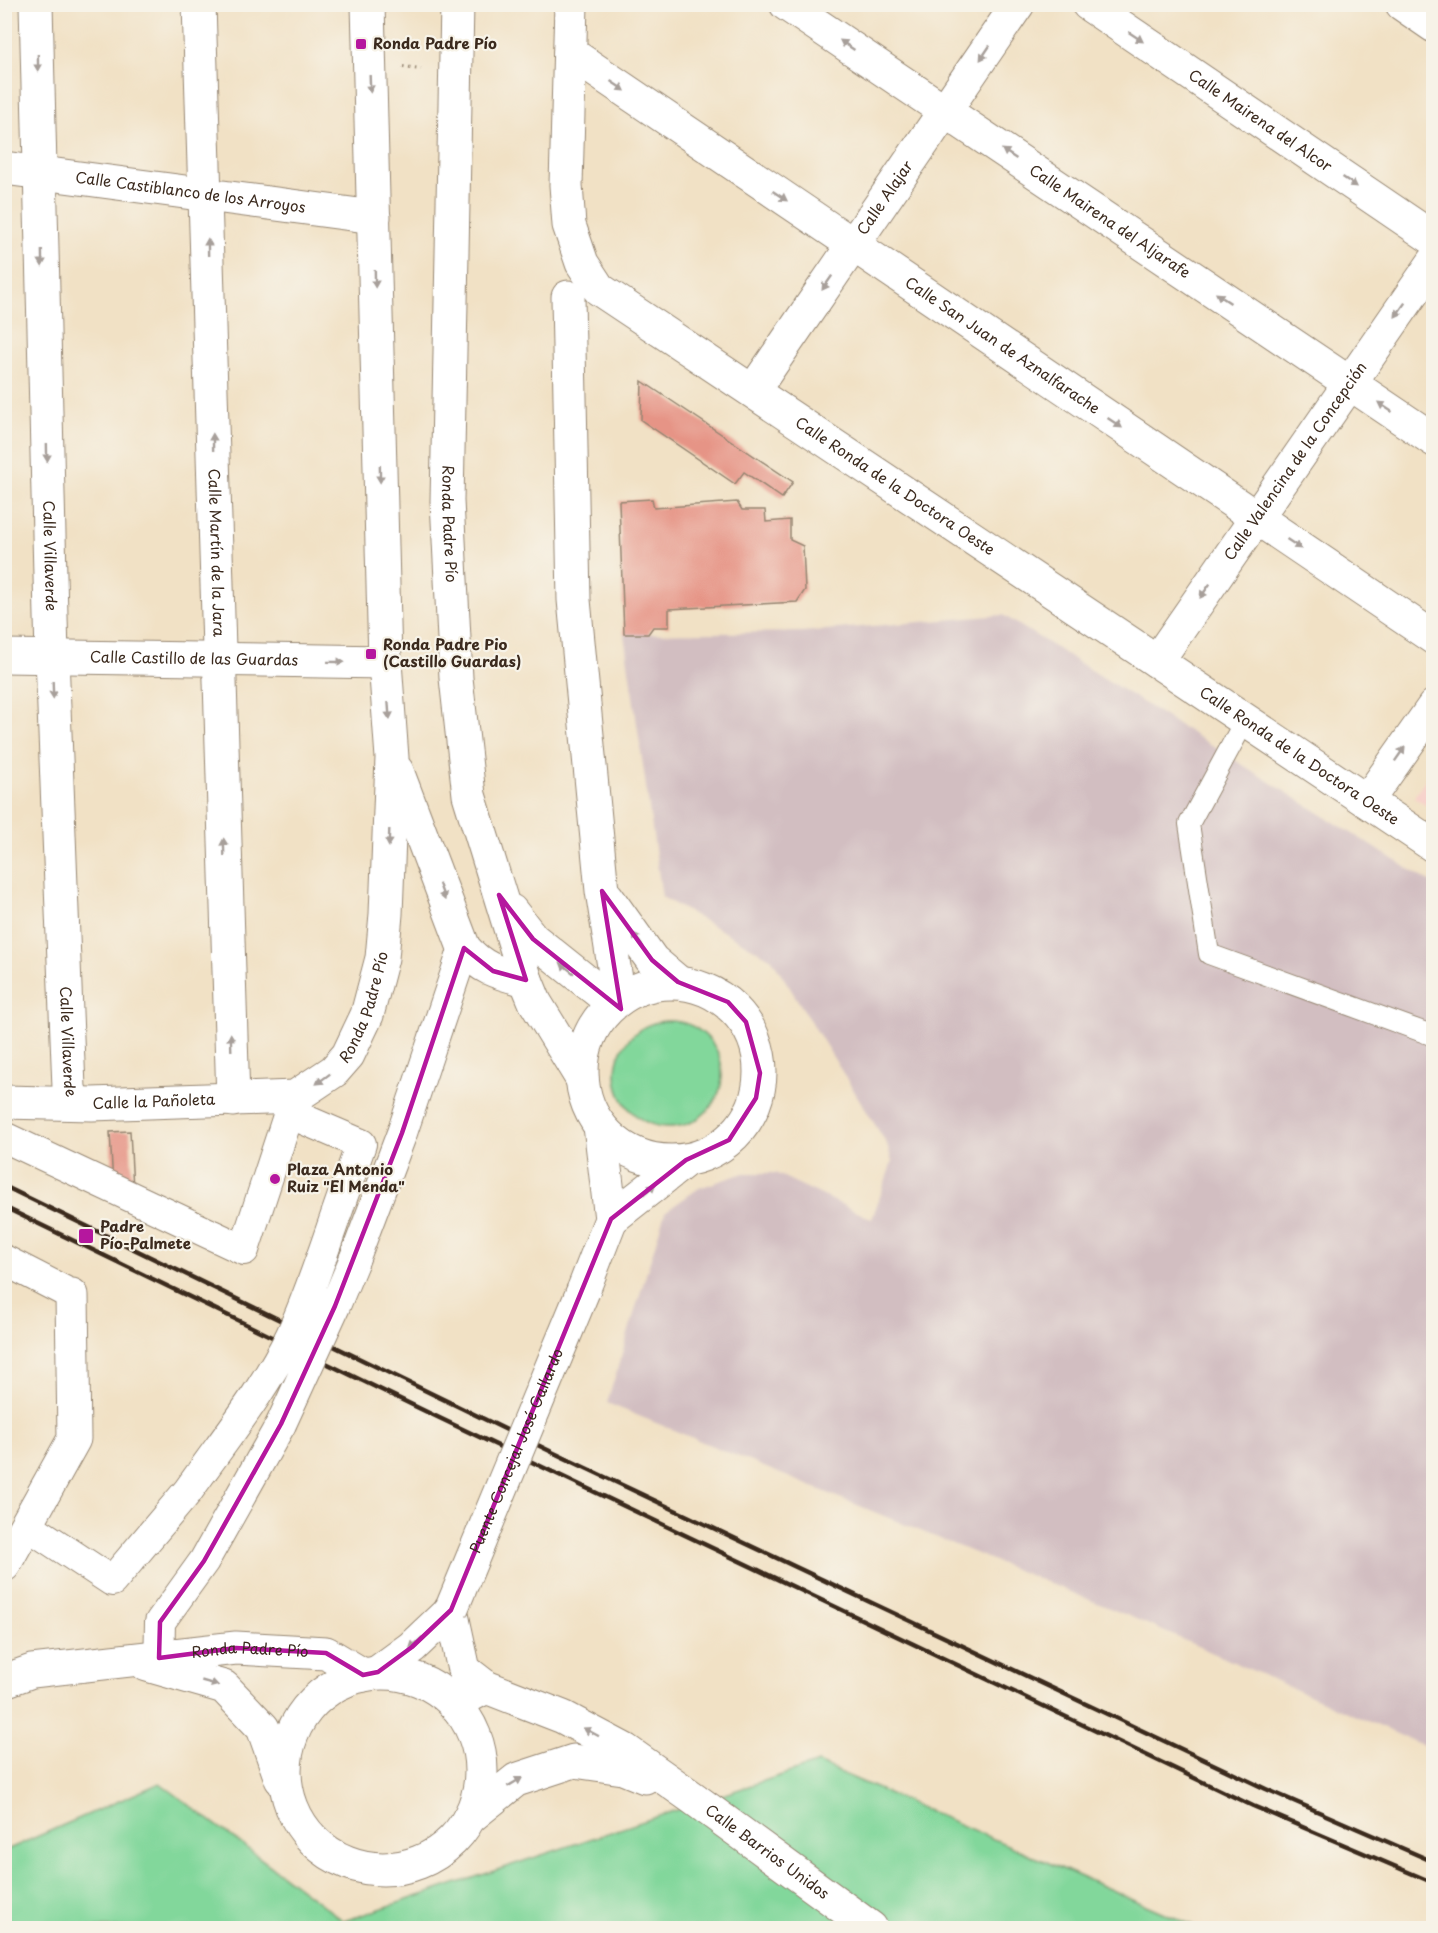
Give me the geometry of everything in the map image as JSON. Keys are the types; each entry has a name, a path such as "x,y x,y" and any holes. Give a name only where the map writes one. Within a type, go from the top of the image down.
{"street":[{"name":"Calle Villaverde","path":"36,4 52,657 69,1088 72,1098 78,1103"},
{"name":"Calle Martín de la Jara","path":"199,4 233,1100"},
{"name":"Ronda Padre Pío","path":"292,1105 334,1071 348,1055 367,1016 382,958 386,914 392,758 384,662 368,4"},
{"name":"Ronda Padre Pío","path":"457,4 448,477 449,548 456,678 469,795 526,980 535,1002 582,1079"},
{"name":"Calle Ronda de la Doctora Oeste","path":"572,4 566,185 569,225 582,263 600,289 1434,846"},
{"name":"Calle Mairena del Aljarafe","path":"786,4 1434,440"},
{"name":"Calle Alajar","path":"753,391 1018,4"},
{"name":"Calle Mairena del Alcor","path":"1088,4 1434,239"},
{"path":"1402,4 1434,26"},
{"name":"Calle San Juan de Aznalfarache","path":"570,54 1434,638"},
{"name":"Calle Castiblanco de los Arroyos","path":"4,168 374,218"},
{"name":"Calle Valencina de la Concepción","path":"1157,661 1434,262"},
{"path":"582,263 567,297 574,600 616,1001"},
{"name":"Calle Castillo de las Guardas","path":"4,656 384,662"},
{"path":"1366,801 1434,706"},
{"name":"Ronda Padre Pío","path":"392,758 465,948 476,961 493,971 526,980"},
{"path":"603,891 652,960 678,982"},
{"name":"Ronda Padre Pío","path":"499,895 532,939 616,1001"},
{"path":"151,1662 160,1622 204,1561 281,1424 335,1306 402,1133 465,948"},
{"path":"678,982 704,988 728,1002 746,1022 757,1047 760,1073 756,1098 746,1121 729,1140 708,1154 686,1160 664,1161 642,1156 619,1145 600,1126 588,1104 582,1079 584,1051 595,1024 616,1001 647,985 678,982"},
{"path":"16,1525 112,1581 188,1491 242,1416 290,1335 310,1288 365,1133 292,1105 233,1100"},
{"name":"Calle la Pañoleta","path":"4,1102 92,1104 233,1100"},
{"path":"4,1137 244,1250 292,1105"},
{"path":"600,1126 611,1220"},
{"path":"611,1220 686,1160"},
{"name":"Puente Concejal José Gallardo","path":"451,1610 611,1220"},
{"path":"4,1260 72,1295 74,1439 16,1525 4,1564"},
{"name":"Ronda Padre Pío","path":"293,1812 285,1784 285,1755 295,1726 312,1703 335,1684 371,1673 412,1647 451,1610"},
{"path":"451,1610 475,1679 563,1716 625,1750 693,1797"},
{"name":"Ronda Padre Pío","path":"4,1681 32,1671 151,1662 236,1648 326,1653 371,1673 404,1675 428,1684 452,1701 472,1729 480,1759 479,1789 469,1818 450,1843 425,1861 395,1869 364,1868 335,1858 311,1838 293,1812 263,1728 224,1687 151,1662"},
{"path":"452,1701 475,1679"},
{"path":"469,1818 516,1780 574,1761 623,1768 693,1797"},
{"name":"Calle Barrios Unidos","path":"693,1797 871,1929"}],"lane":[{"path":"1245,720 1189,824 1209,954 1434,1036"}],"highlighted area":[{"path":"602,891 652,960 678,982 728,1002 746,1022 760,1073 756,1098 729,1140 686,1160 611,1219 451,1610 412,1647 378,1672 363,1675 326,1653 236,1648 159,1658 160,1622 204,1561 281,1424 335,1306 402,1133 464,948 493,971 526,980 499,895 533,939 621,1009"}],"shaded area":[{"path":"1003,615 1433,884 1433,1750 1129,1616 607,1403 665,1212 699,1188 744,1173 775,1173 872,1219 892,1162 887,1144 772,959 662,897 624,634 802,632"},
{"path":"1433,768 1433,809 1414,797"}],"green space":[{"path":"669,1021 689,1025 706,1037 718,1054 722,1074 718,1094 706,1111 689,1123 669,1127 649,1123 632,1111 620,1094 616,1074 620,1054 632,1037 649,1025"},
{"path":"818,1763 1199,1928 5,1928 4,1851 160,1783 344,1921"}],"building":[{"path":"642,381 793,482 782,498 744,472 735,484 641,420"},
{"path":"652,499 654,508 737,502 742,510 765,510 766,522 790,520 790,540 803,546 805,590 797,602 669,609 669,627 653,627 648,634 624,634 619,501"},
{"path":"130,1131 133,1189 113,1185 110,1132"}],"railway":[{"path":"4,1186 552,1452 1266,1789 1434,1862"},
{"path":"4,1207 429,1413 1253,1806 1434,1883"}],"place":[{"name":"Ronda Padre Pío","path":"361,44"},
{"name":"Ronda Padre Pio (Castillo Guardas)","path":"371,654"},
{"name":"Plaza Antonio Ruiz \"El Menda\"","path":"275,1179"},
{"name":"Padre Pío-Palmete","path":"86,1236"}]}
